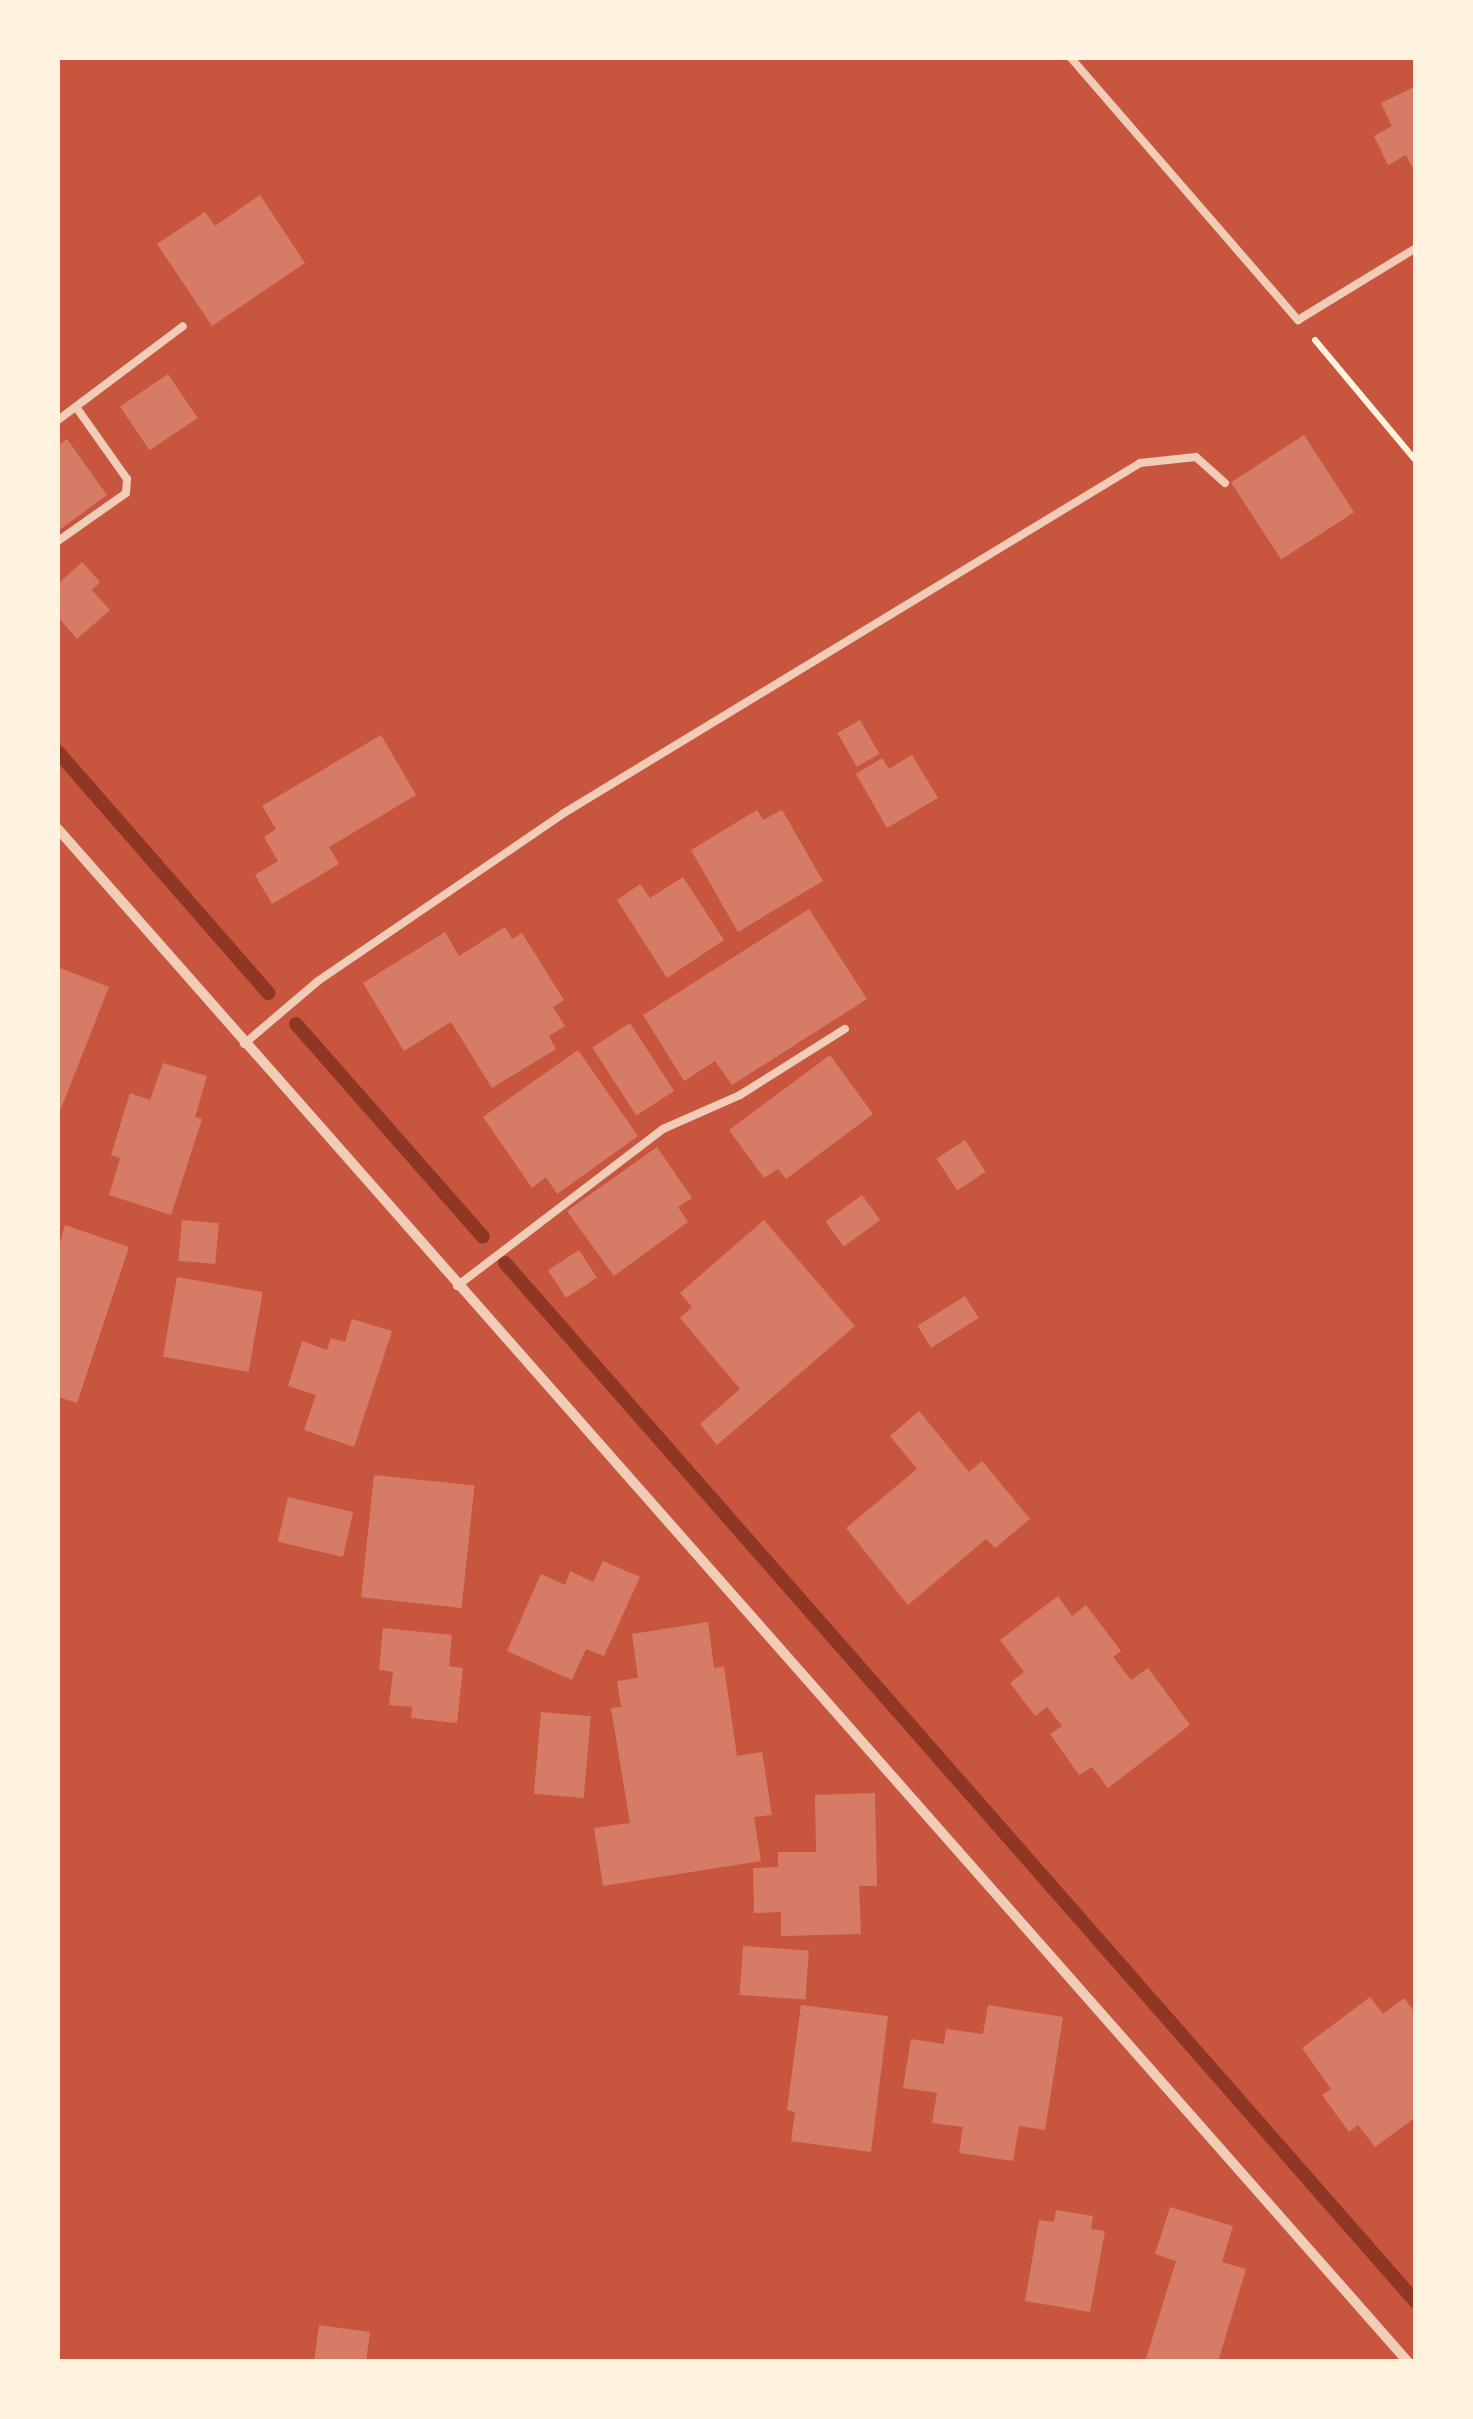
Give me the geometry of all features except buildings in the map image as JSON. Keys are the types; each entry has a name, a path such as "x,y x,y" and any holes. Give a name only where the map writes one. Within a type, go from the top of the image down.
{"street":[{"path":"58,829 1408,2362"}],"lane":[{"path":"1071,58 1298,320 1416,248"},
{"path":"58,420 183,326"},
{"path":"58,541 126,494 127,479 76,407"},
{"path":"244,1044 318,981 564,813 1140,463 1165,455 1196,456 1224,483"},
{"path":"457,1286 663,1129 740,1095 845,1028"}],"path":[{"path":"1298,320 1416,461"}],"waterway":[{"path":"58,752 268,993"},
{"path":"296,1024 483,1237"},
{"path":"505,1263 1416,2302"}]}
